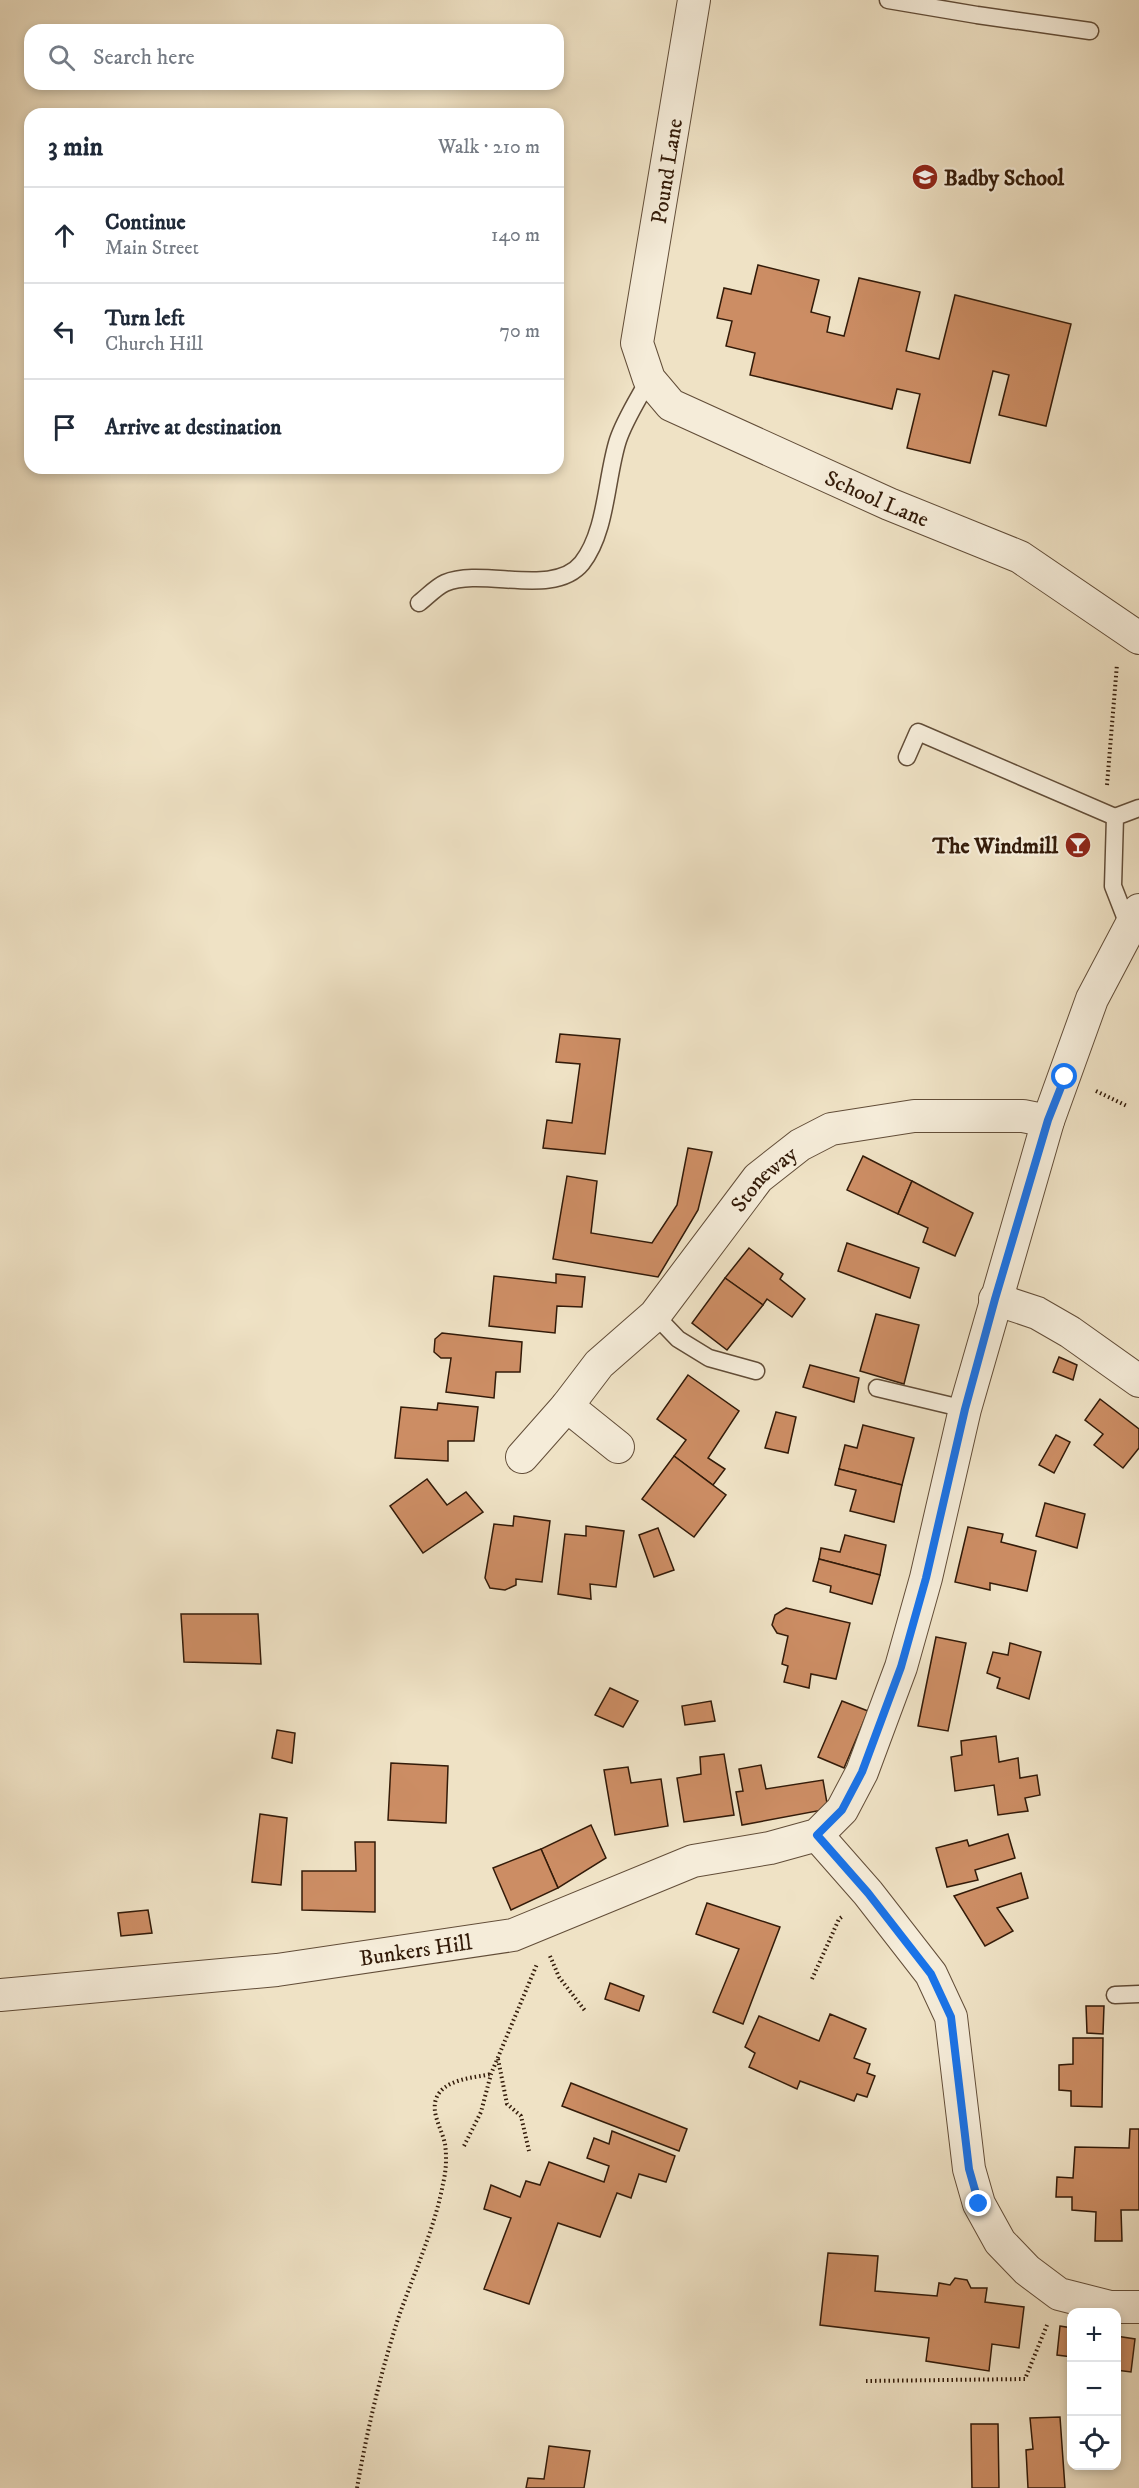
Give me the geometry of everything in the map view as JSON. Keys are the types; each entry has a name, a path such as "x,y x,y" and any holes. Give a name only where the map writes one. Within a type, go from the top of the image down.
{"street":[{"name":"Pound Lane","path":"637,343 694,0"},
{"name":"School Lane","path":"637,343 649,379 671,405 890,504 1020,557 1129,631"},
{"path":"1134,918 1092,999 1048,1120 965,1409 926,1578 901,1667 862,1772 842,1810 817,1835 868,1893 931,1974 951,2017 969,2169 979,2204 1000,2242 1027,2270 1059,2294 1110,2307 1139,2307"},
{"name":"Stoneway","path":"522,1457 567,1407 599,1364 655,1315 758,1178 800,1145 831,1129 914,1116 1023,1116 1048,1120"},
{"path":"995,1299 1045,1317 1139,1381"},
{"path":"567,1407 618,1447"},
{"name":"Bunkers Hill","path":"0,1995 277,1971 545,1932 586,1903 693,1861 770,1848 817,1835"}],"lane":[{"path":"888,0 1090,31"},
{"path":"419,603 444,584 477,578 530,581 559,578 580,565 597,531 619,439 649,379"},
{"path":"907,757 918,732 1118,815 1139,808"},
{"path":"1118,815 1113,886 1134,918"},
{"path":"655,1315 678,1339 709,1358 756,1371"},
{"path":"877,1388 965,1409"},
{"path":"1116,1995 1139,1994"}],"path":[{"path":"1118,815 1106,798 1129,631"},
{"path":"812,1978 839,1919 868,1893"},
{"path":"545,1932 549,1954 559,1977 586,2012"},
{"path":"464,2146 481,2112 491,2074 545,1932"},
{"path":"497,2058 507,2104 521,2116 529,2151"},
{"path":"357,2488 371,2411 398,2321 437,2210 447,2167 445,2143 435,2110 435,2100 440,2092 453,2083 491,2074"},
{"path":"866,2381 1025,2379 1059,2294"}],"building":[{"path":"758,265 819,280 811,312 830,317 827,332 844,336 859,278 920,292 906,351 939,359 955,295 1071,324 1046,426 999,415 1009,375 993,371 970,463 907,448 920,394 897,389 892,409 750,375 755,353 726,346 732,321 717,318 724,288 751,294"},
{"path":"560,1034 620,1039 605,1154 543,1148 547,1120 572,1123 580,1064 556,1062"},
{"path":"688,1148 712,1152 698,1210 658,1277 553,1259 567,1176 597,1181 591,1233 652,1243 677,1205"},
{"path":"863,1156 912,1181 898,1214 847,1190"},
{"path":"912,1181 973,1213 955,1256 923,1242 928,1228 898,1214"},
{"path":"847,1243 919,1268 910,1298 838,1271"},
{"path":"749,1248 783,1274 780,1279 805,1299 792,1317 767,1299 763,1305 725,1278"},
{"path":"556,1274 585,1277 582,1307 557,1306 555,1333 489,1326 494,1276 556,1283"},
{"path":"725,1278 763,1305 727,1350 692,1323"},
{"path":"876,1314 919,1325 904,1384 860,1371"},
{"path":"442,1333 522,1342 520,1372 496,1372 494,1398 446,1392 451,1358 441,1358 434,1352 435,1339"},
{"path":"1059,1357 1077,1365 1073,1380 1053,1372"},
{"path":"810,1365 859,1378 854,1402 803,1387"},
{"path":"688,1375 739,1411 708,1458 725,1469 713,1485 674,1456 686,1440 657,1419"},
{"path":"1100,1399 1139,1429 1139,1448 1123,1468 1094,1445 1103,1434 1085,1420"},
{"path":"438,1403 478,1407 474,1441 448,1441 448,1461 395,1458 401,1407 437,1410"},
{"path":"776,1412 796,1417 788,1453 765,1448"},
{"path":"863,1425 914,1438 902,1485 839,1469 845,1445 857,1448"},
{"path":"1056,1435 1070,1442 1054,1473 1039,1465"},
{"path":"674,1456 726,1495 694,1537 642,1499"},
{"path":"839,1469 902,1485 894,1522 850,1511 856,1490 835,1485"},
{"path":"427,1479 447,1505 466,1492 483,1512 423,1553 390,1506"},
{"path":"1045,1503 1085,1514 1077,1548 1036,1536"},
{"path":"514,1516 550,1521 542,1582 516,1579 516,1585 505,1590 490,1588 485,1578 494,1524 513,1526"},
{"path":"586,1526 624,1531 616,1587 590,1584 591,1599 558,1594 565,1534 586,1536"},
{"path":"968,1527 1003,1534 1001,1542 1036,1551 1027,1591 990,1583 990,1590 955,1582"},
{"path":"658,1528 674,1570 654,1577 639,1535"},
{"path":"845,1535 886,1545 880,1575 819,1559 821,1548 840,1552"},
{"path":"819,1559 880,1575 872,1604 830,1592 831,1586 813,1581"},
{"path":"786,1608 850,1623 836,1679 811,1674 809,1688 784,1682 788,1666 782,1664 788,1636 777,1633 772,1625 775,1615"},
{"path":"181,1614 258,1614 261,1664 184,1662"},
{"path":"936,1637 966,1643 948,1731 918,1726"},
{"path":"1010,1643 1041,1652 1029,1699 997,1688 1000,1678 987,1673 993,1652 1008,1655"},
{"path":"610,1688 638,1701 623,1727 595,1715"},
{"path":"711,1701 715,1721 685,1725 682,1706"},
{"path":"842,1701 868,1711 844,1768 818,1757"},
{"path":"277,1730 295,1733 292,1763 272,1758"},
{"path":"996,1736 999,1762 1018,1758 1020,1778 1037,1775 1040,1795 1025,1798 1028,1811 998,1815 994,1785 955,1791 951,1757 962,1755 961,1741"},
{"path":"724,1754 734,1815 684,1822 677,1778 701,1774 700,1757"},
{"path":"391,1763 448,1766 446,1823 388,1820"},
{"path":"761,1765 766,1789 823,1780 828,1809 742,1825 736,1792 743,1791 739,1769"},
{"path":"628,1767 631,1783 661,1779 668,1826 615,1835 604,1770"},
{"path":"260,1814 287,1818 281,1885 252,1882"},
{"path":"591,1825 606,1858 558,1888 541,1849"},
{"path":"1008,1834 1015,1858 975,1870 978,1880 947,1887 936,1848 967,1840 969,1846"},
{"path":"355,1842 375,1842 375,1912 302,1910 302,1871 356,1871"},
{"path":"541,1849 558,1888 511,1910 493,1868"},
{"path":"1021,1873 1028,1898 997,1908 1013,1931 985,1946 954,1896"},
{"path":"707,1903 780,1927 743,2024 713,2012 739,1949 696,1934"},
{"path":"148,1910 152,1933 121,1936 118,1913"},
{"path":"610,1983 644,1996 639,2011 605,1999"},
{"path":"1086,2006 1104,2006 1103,2034 1087,2033"},
{"path":"830,2014 866,2029 854,2058 870,2064 867,2073 875,2076 867,2097 857,2094 854,2101 800,2081 797,2089 749,2067 755,2053 745,2047 759,2016 819,2041"},
{"path":"1073,2038 1103,2038 1102,2107 1071,2106 1071,2091 1059,2090 1059,2065 1073,2064"},
{"path":"571,2083 687,2129 679,2151 562,2106"},
{"path":"1130,2129 1139,2129 1139,2210 1121,2210 1122,2241 1095,2241 1096,2212 1072,2210 1072,2197 1056,2197 1057,2177 1073,2178 1075,2147 1129,2148"},
{"path":"612,2131 675,2156 666,2182 639,2174 631,2198 617,2193 600,2237 558,2223 529,2304 484,2289 511,2218 484,2209 491,2185 520,2197 526,2181 540,2185 549,2162 604,2182 609,2166 587,2158 594,2138 609,2144"},
{"path":"828,2253 878,2256 875,2291 937,2296 939,2283 950,2285 955,2278 967,2280 971,2288 987,2288 985,2302 1024,2307 1019,2348 992,2344 989,2371 926,2361 929,2338 820,2325"},
{"path":"1060,2326 1067,2327 1067,2356 1057,2355"},
{"path":"1121,2337 1135,2339 1131,2372 1121,2371"},
{"path":"1060,2417 1065,2488 1028,2488 1026,2450 1033,2449 1030,2418"},
{"path":"971,2424 998,2424 999,2488 972,2488"},
{"path":"549,2446 590,2451 584,2488 526,2488 528,2478 544,2479"}],"place":[{"name":"Badby School","path":"925,177"},
{"name":"The Windmill","path":"1078,845"}],"route":[{"path":"979,2204 969,2169 951,2017 931,1974 868,1893 817,1835 842,1810 862,1772 901,1667 926,1578 965,1409 995,1299 1048,1120 1065,1077"}]}
